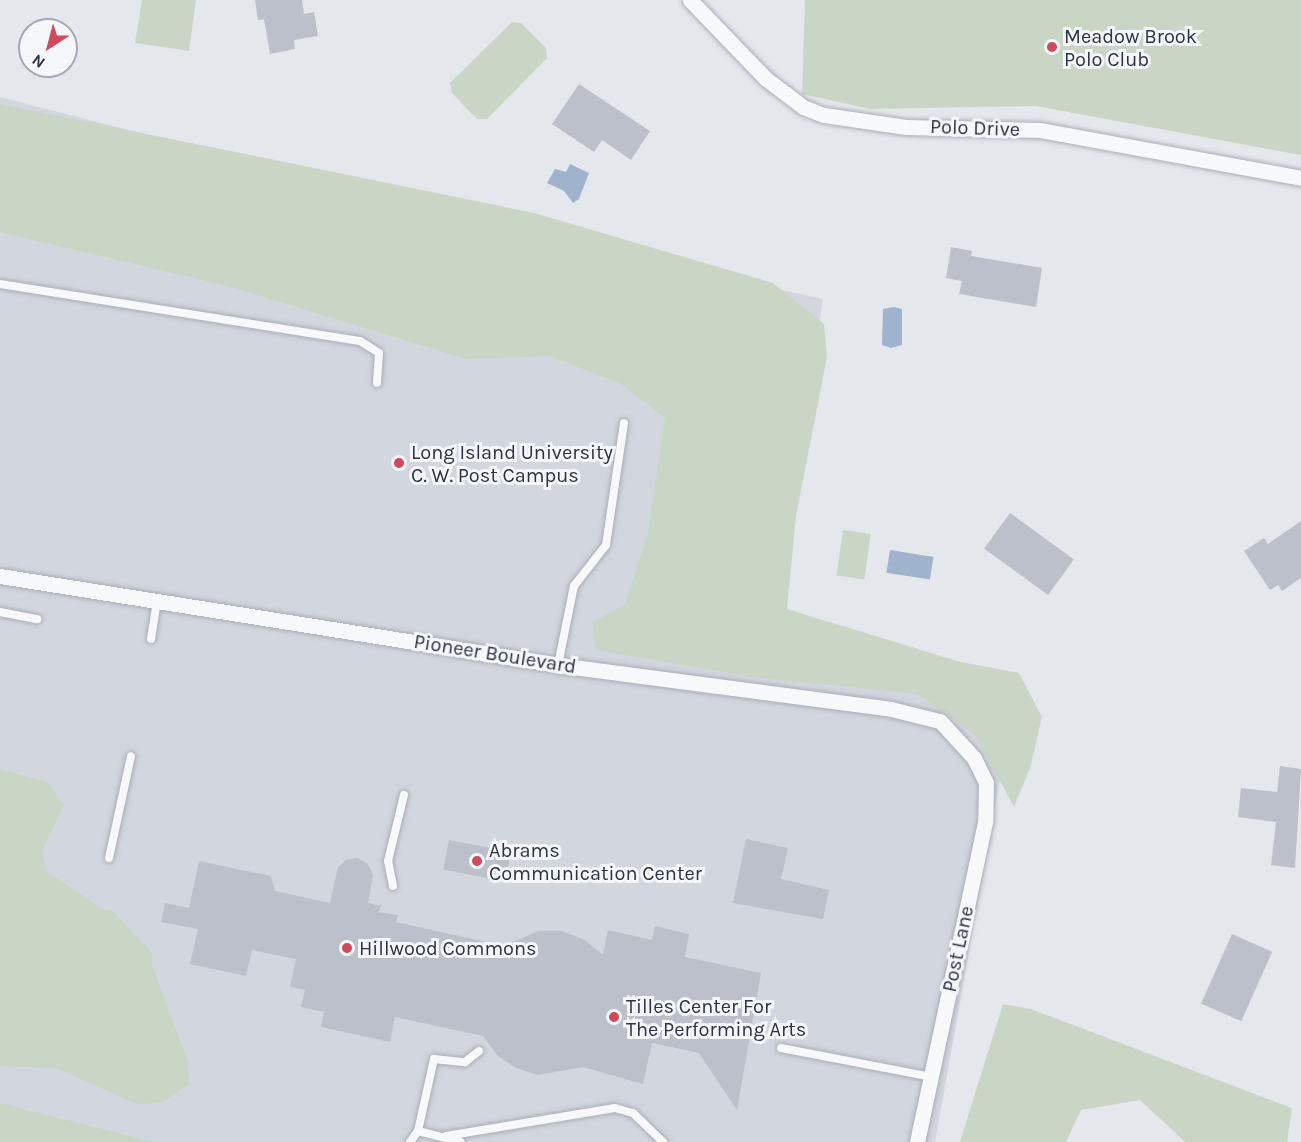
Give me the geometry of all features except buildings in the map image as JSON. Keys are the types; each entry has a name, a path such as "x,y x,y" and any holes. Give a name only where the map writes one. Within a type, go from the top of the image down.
{"street":[{"name":"Polo Drive","path":"690,0 765,78 803,107 824,115 906,127 1040,130 1301,178"},
{"name":"Pioneer Boulevard","path":"0,576 558,665 924,715 954,733 974,758"},
{"name":"Post Lane","path":"917,1142 985,822 986,783 974,758"}],"lane":[{"path":"0,284 360,341 379,353 377,383"},
{"path":"558,665 574,585 606,545 624,423"},
{"path":"152,639 157,602"},
{"path":"0,612 37,619"},
{"path":"109,858 131,756"},
{"path":"393,886 388,861 404,795"},
{"path":"781,1048 931,1077"},
{"path":"410,1142 418,1131 434,1059 465,1062 479,1051"},
{"path":"446,1136 615,1108 633,1113 663,1142"},
{"path":"418,1131 446,1136 461,1142"}],"shaded area":[{"name":"Long Island University C. W. Post Campus","path":"0,97 589,248 823,299 773,627 1019,673 935,1142 0,1142"}],"green space":[{"path":"142,0 196,0 189,51 135,43"},
{"name":"Meadow Brook Polo Club","path":"805,0 1301,0 1301,155 1036,106 871,109 802,94"},
{"path":"512,22 521,23 546,48 547,58 487,119 477,119 452,93 450,83"},
{"path":"0,104 534,213 773,283 824,324 827,357 796,516 787,609 967,664 1019,673 1042,717 1030,768 1014,807 976,736 918,694 753,677 596,650 592,623 625,604 648,533 665,418 621,384 550,356 466,359 228,286 0,232"},
{"path":"843,530 871,534 864,579 837,576"},
{"path":"0,769 47,782 64,805 42,851 46,871 104,910 112,910 152,953 152,965 188,1062 189,1084 161,1103 137,1104 56,1068 0,1066"},
{"path":"1003,1004 1031,1009 1292,1108 1287,1142 1185,1142 1140,1100 1081,1110 1066,1142 960,1142"},
{"path":"0,1103 154,1142 0,1142"}],"water":[{"path":"570,164 589,173 579,199 573,203 564,191 547,183 555,169 566,172"},
{"path":"894,307 902,309 902,345 891,348 882,345 883,309"},
{"path":"890,550 933,557 930,580 886,573"}],"place":[{"name":"Meadow Brook Polo Club","path":"1052,47"},
{"name":"Long Island University C. W. Post Campus","path":"399,463"},
{"name":"Abrams Communication Center","path":"477,861"},
{"name":"Hillwood Commons","path":"347,948"},
{"name":"Tilles Center For The Performing Arts","path":"614,1017"}]}
